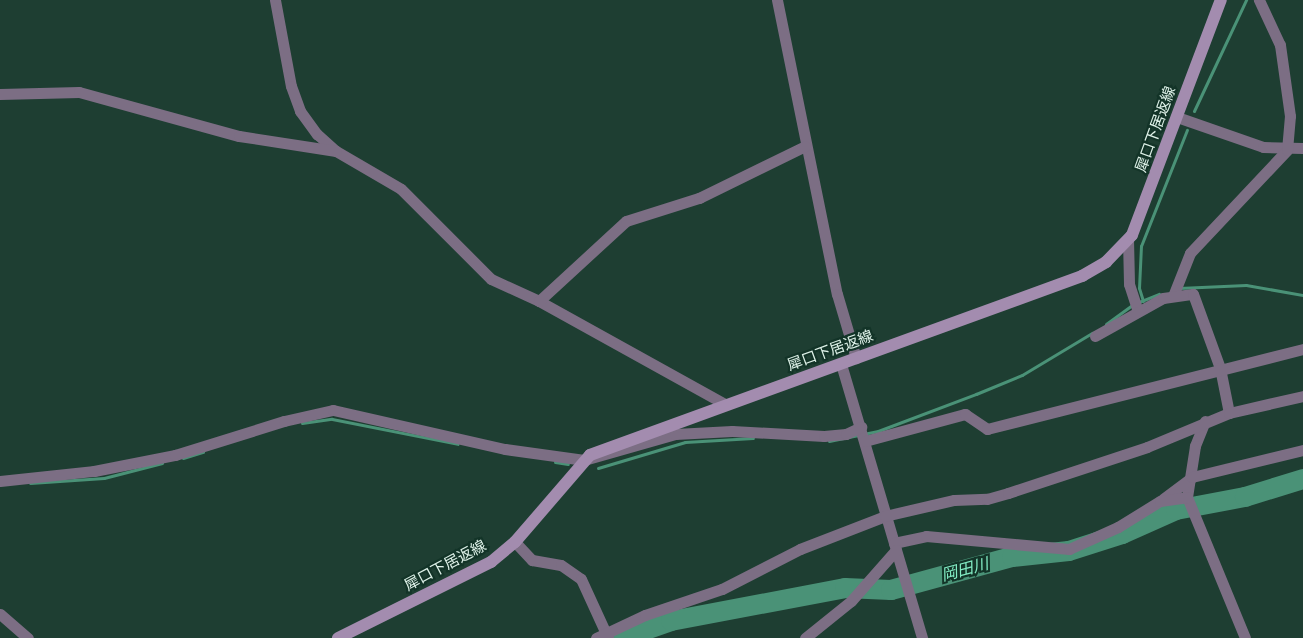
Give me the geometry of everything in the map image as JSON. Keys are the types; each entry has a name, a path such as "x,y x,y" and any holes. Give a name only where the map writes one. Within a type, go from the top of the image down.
{"main road":[{"name":"犀口下居返線","path":"338,638 491,562 514,542 584,460 636,435 841,364 1082,276 1106,262 1128,239 1221,0"}],"street":[{"path":"275,0 291,86 300,111 336,151 400,190 491,279 539,301 725,404"},
{"path":"777,0 805,146 837,294 856,358"},
{"path":"1174,290 1190,253 1287,150 1290,116 1280,45 1260,0"},
{"path":"0,94 79,92 239,136 336,151"},
{"path":"1177,117 1264,147 1287,150 1303,148"},
{"path":"539,301 626,221 699,198 805,146"},
{"path":"1128,239 1129,284 1135,304"},
{"path":"1095,336 1135,304 1174,290 1194,294 1220,368 1229,412"},
{"path":"866,440 965,414 988,429 1303,348"},
{"path":"841,364 866,440 885,516 922,638"},
{"path":"514,542 532,560 561,565 580,579 604,637 645,615 722,589 800,549 885,516 954,500 986,499 1008,493 1147,447 1229,412 1303,396"},
{"path":"0,481 94,471 175,455 284,421 333,410 505,448 584,460 674,434 732,431 824,436 846,434 862,427"},
{"path":"1205,421 1195,446 1192,477 1187,497 1245,638"},
{"path":"805,638 851,601 873,578 895,546 926,536 1068,549 1118,527 1160,501 1192,477 1303,450"},
{"path":"1160,501 1187,497"},
{"path":"0,614 28,638"}],"waterway":[{"path":"1194,111 1246,0"},
{"path":"1143,301 1139,288 1141,246 1187,130"},
{"path":"1179,288 1246,285 1303,295"},
{"path":"1106,324 1134,304 1159,294"},
{"path":"829,441 878,431 976,394 1022,375 1092,333"},
{"path":"302,423 332,419 458,444"},
{"path":"598,468 685,442 753,438"},
{"path":"183,458 203,452"},
{"path":"555,462 568,464"},
{"path":"30,483 104,478 162,463"},
{"name":"岡田川","path":"623,638 671,621 845,588 891,590 1012,557 1069,551 1122,534 1176,510 1245,497 1303,479"}]}
